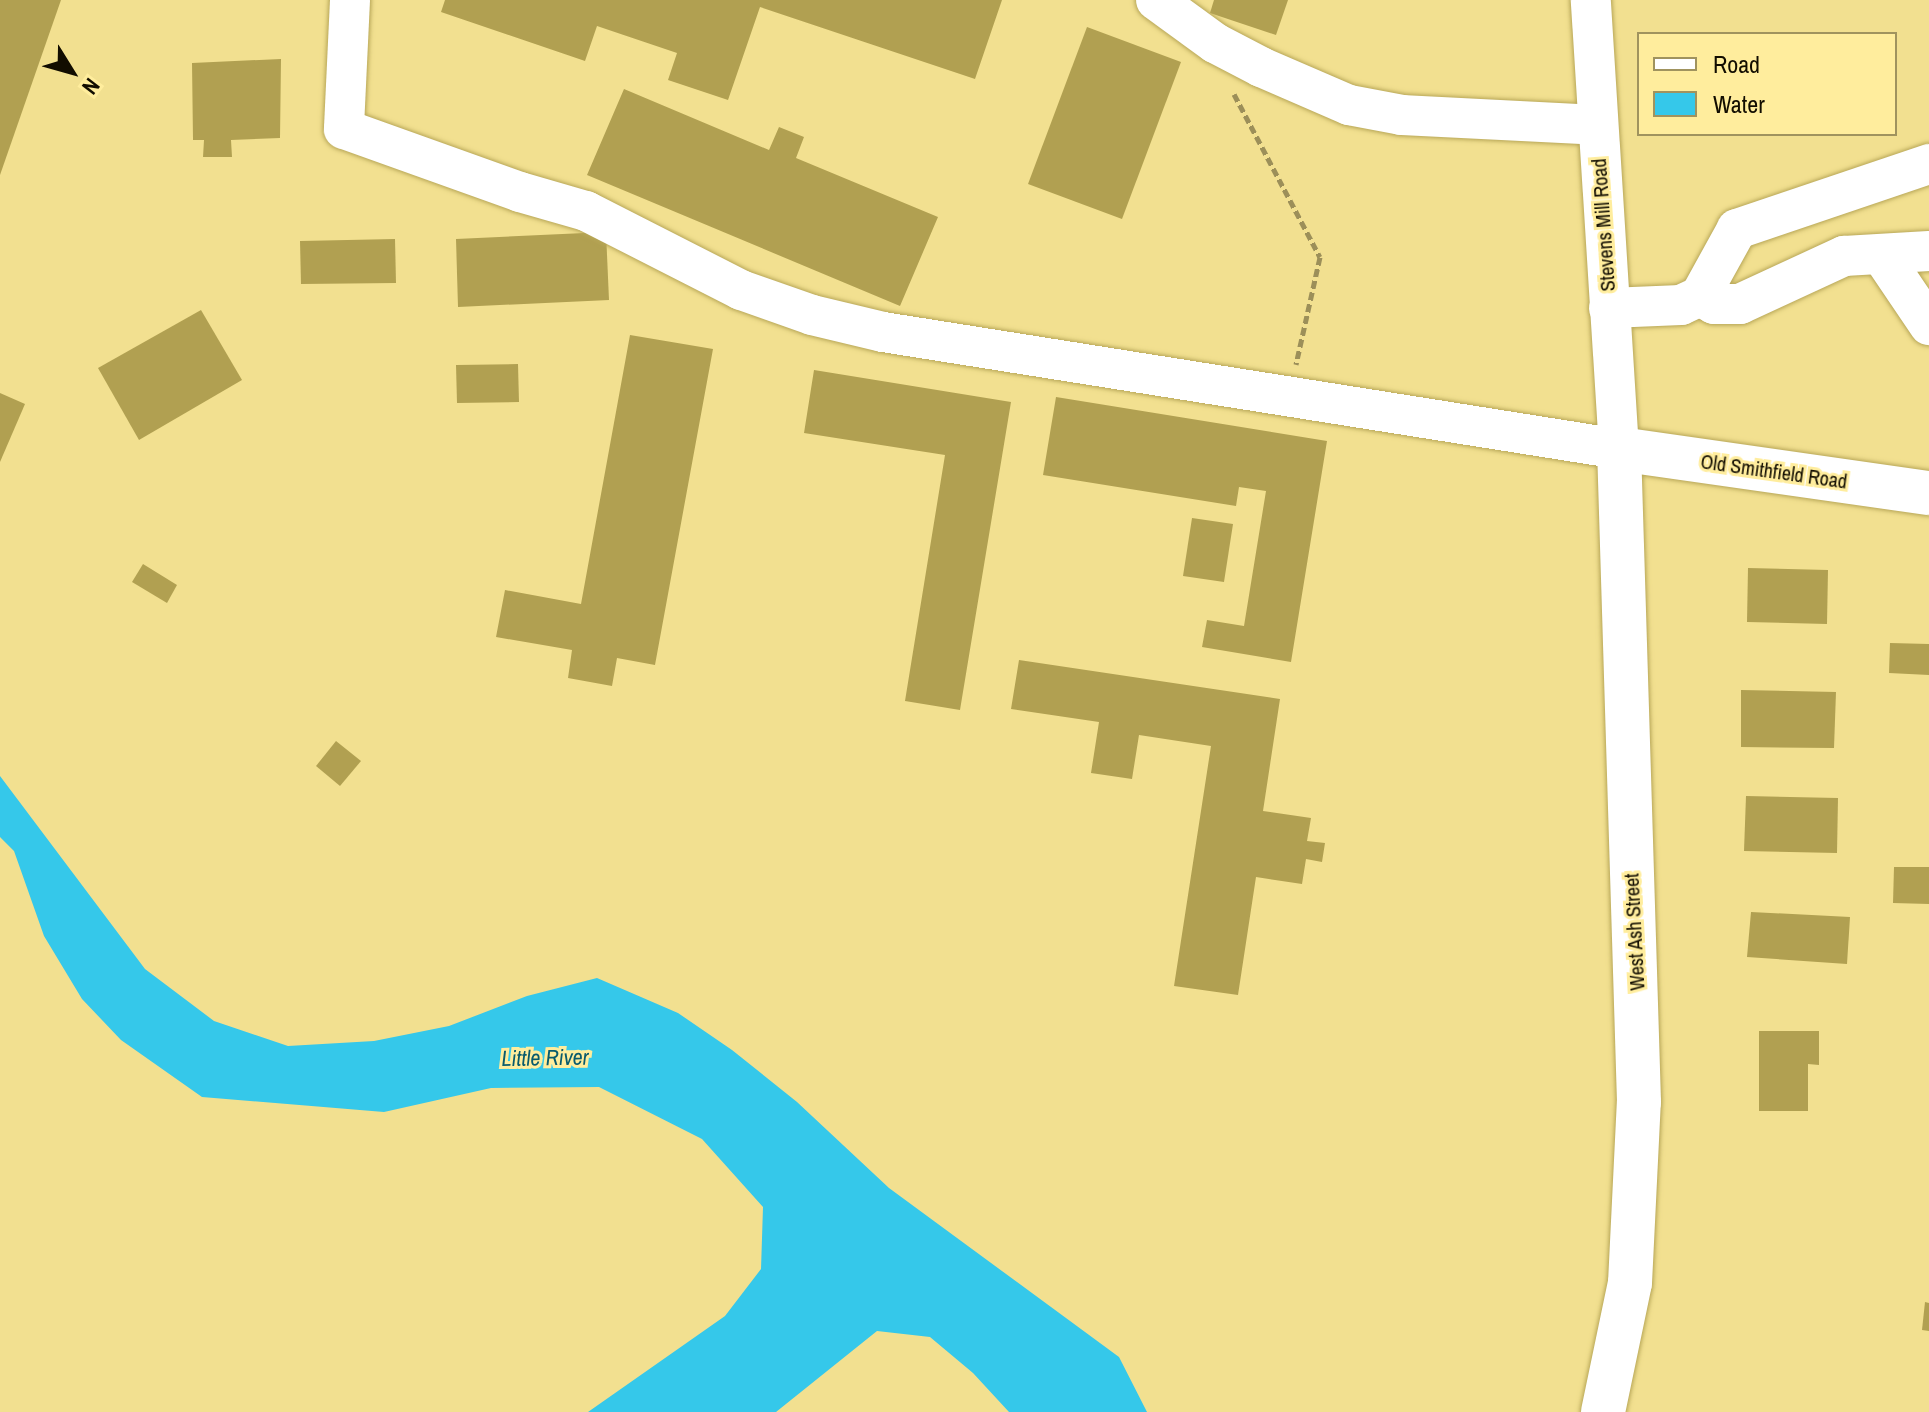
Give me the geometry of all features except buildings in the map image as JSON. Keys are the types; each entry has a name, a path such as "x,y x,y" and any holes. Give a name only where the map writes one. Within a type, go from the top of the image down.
{"main road":[{"name":"Old Smithfield Road","path":"1619,449 1929,493"},
{"name":"West Ash Street","path":"1603,1412 1630,1283 1638,1117 1619,449"}],"street":[{"path":"350,0 344,129 520,192 586,211 741,290 812,315 883,332 1619,449"},
{"path":"1156,0 1238,55 1349,105 1402,115 1597,125"},
{"name":"Stevens Mill Road","path":"1591,0 1619,449"},
{"path":"1609,308 1681,305 1700,296 1737,229 1929,164"},
{"path":"1700,296 1714,304 1740,304 1844,256 1929,251"},
{"path":"1881,254 1929,325"}],"path":[{"path":"1227,82 1320,257 1296,365 1308,367"}],"water":[{"name":"Little River","path":"0,776 145,969 214,1021 288,1046 374,1041 449,1026 527,996 597,978 678,1013 732,1050 797,1102 889,1188 1119,1357 1147,1412 1009,1412 973,1373 930,1337 877,1331 776,1412 588,1412 725,1316 761,1269 763,1207 702,1139 599,1087 491,1088 384,1112 202,1097 121,1040 82,999 44,936 14,851 0,837"}]}
